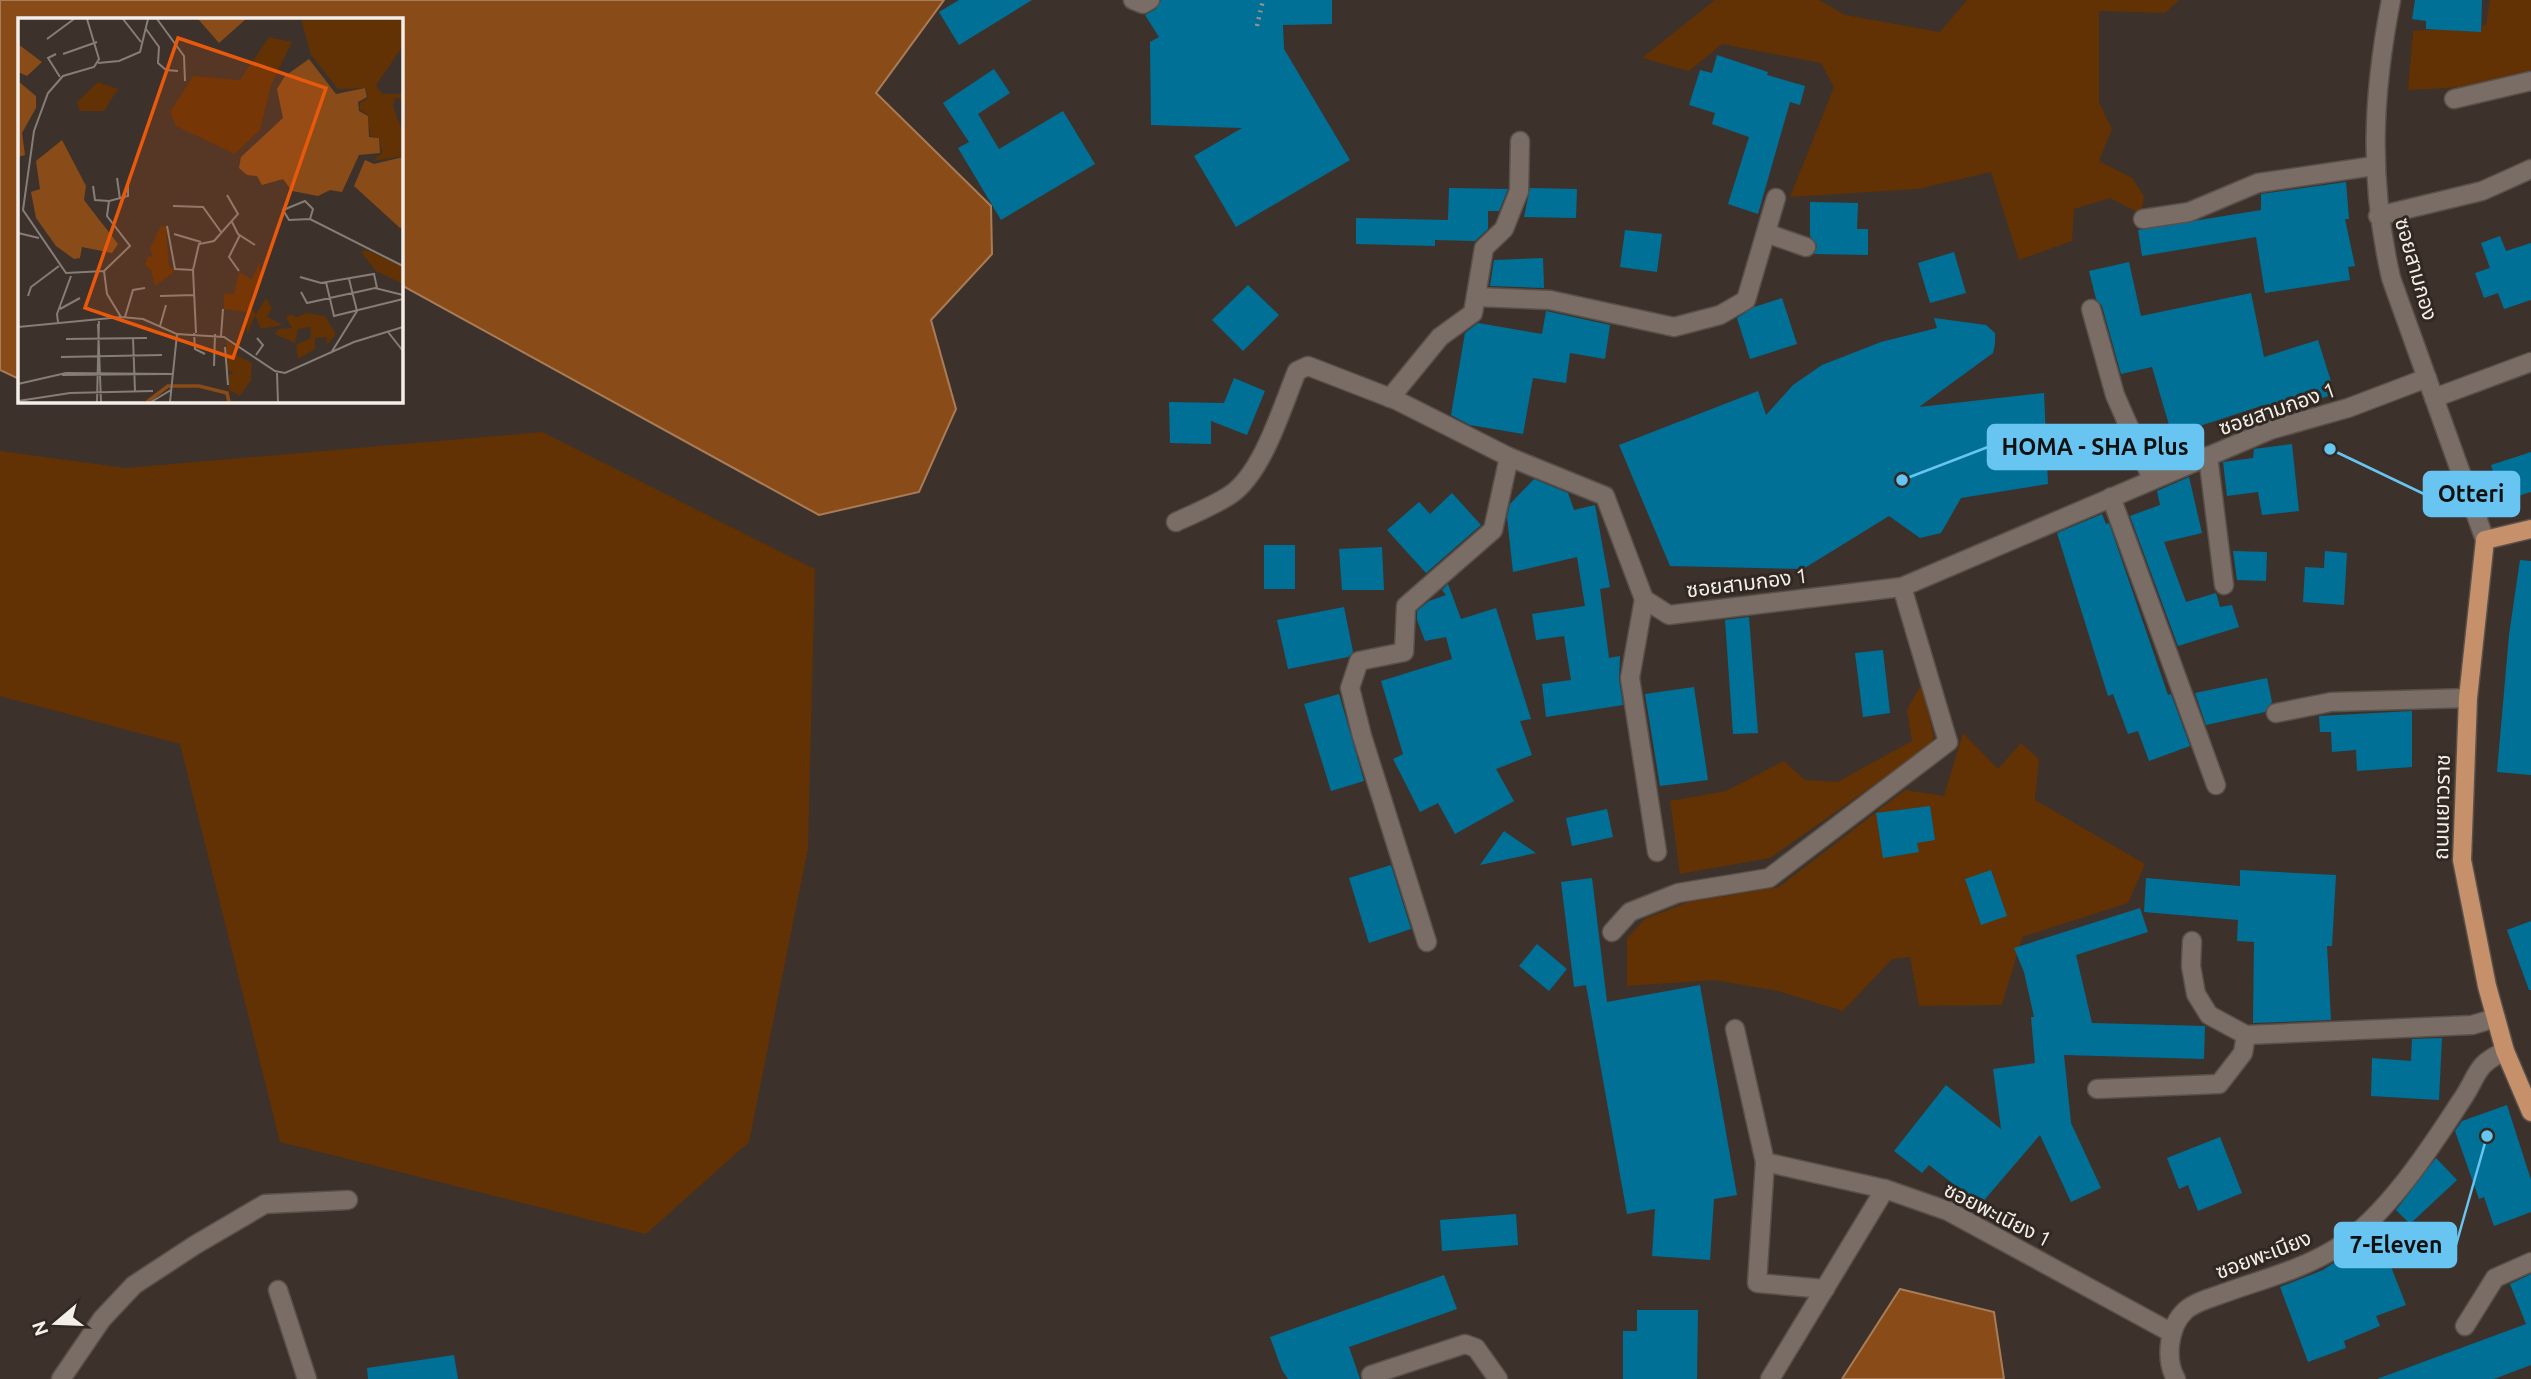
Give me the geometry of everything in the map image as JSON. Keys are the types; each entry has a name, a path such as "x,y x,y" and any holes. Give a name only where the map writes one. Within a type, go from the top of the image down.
{"main road":[{"path":"2485,540 2531,528"},
{"name":"ถนนเยาวราช","path":"2485,540 2468,698 2462,860 2505,1051 2531,1112"}],"street":[{"path":"1133,0 1143,4 1150,0"},
{"name":"ซอยสามกอง","path":"2390,0 2374,133 2378,216 2391,278 2485,540"},
{"path":"2454,99 2531,81"},
{"path":"1390,398 1440,337 1474,313 1484,248 1504,229 1519,191 1520,141"},
{"path":"2143,219 2189,212 2259,183 2374,166"},
{"path":"2378,216 2482,191 2531,169"},
{"path":"1476,298 1549,300 1674,327 1696,324 1746,300 1776,198"},
{"path":"1766,233 1807,247"},
{"path":"2091,309 2123,418 2152,479"},
{"path":"2434,398 2531,362"},
{"path":"1176,523 1230,495 1244,483 1257,464 1297,371 1301,368 1318,369 1390,398 1509,457 1605,496 1644,599 1630,678 1657,852"},
{"name":"ซอยสามกอง 1","path":"1644,599 1669,615 1902,587 2270,430 2348,408 2427,378"},
{"path":"2208,456 2224,585"},
{"path":"1427,942 1362,737 1350,688 1359,662 1404,652 1406,606 1493,530 1509,457"},
{"path":"2111,497 2216,785"},
{"path":"1612,932 1630,912 1678,893 1769,878 1948,742 1902,587"},
{"path":"2276,713 2331,702 2468,698"},
{"path":"2192,941 2191,966 2196,994 2209,1015 2245,1035 2472,1025 2496,1018"},
{"path":"1735,1029 1765,1162 1757,1283 1825,1289"},
{"path":"2097,1089 2219,1084 2243,1053 2245,1035"},
{"name":"ซอยพะเนียง","path":"2172,1333 2186,1310 2216,1296 2288,1272 2324,1256 2356,1235 2433,1140 2462,1100 2483,1061 2505,1051"},
{"name":"ซอยพะเนียง 1","path":"1765,1162 1885,1189 1948,1211 2172,1333"},
{"path":"1770,1379 1885,1189"},
{"path":"61,1379 102,1319 134,1285 195,1245 265,1203 348,1199"},
{"path":"2465,1326 2496,1278 2531,1262"},
{"path":"278,1290 307,1379"},
{"path":"2172,1333 2170,1368 2176,1379"},
{"path":"1371,1375 1461,1345 1476,1348 1498,1379"}],"path":[{"path":"1257,26 1263,0"}],"shaded area":[{"path":"0,0 944,0 876,93 991,206 992,254 931,320 956,409 919,492 819,515 402,286 402,18 18,18 18,379 0,370"},
{"path":"1715,0 1819,0 1845,15 1940,32 1967,0 2179,0 2165,13 2099,11 2099,102 2112,129 2099,161 2132,178 2144,196 2141,214 2110,198 2074,209 2072,241 2019,260 1991,172 1918,189 1790,197 1834,87 1821,63 1722,44 1689,71 1642,58"},
{"path":"2490,0 2531,0 2531,70 2464,87 2408,90 2413,31 2486,25"},
{"path":"542,432 815,569 808,848 749,1142 646,1234 280,1142 180,744 0,696 0,451 126,468"},
{"path":"1922,683 1934,738 1928,747 1770,858 1680,874 1670,801 1726,791 1784,761 1805,780 1837,782 1912,741 1907,710"},
{"path":"1963,733 1998,769 2021,743 2039,759 2035,800 2145,864 2128,903 2022,937 2002,1005 1919,1006 1910,957 1892,959 1843,1011 1778,991 1714,980 1627,986 1627,938 1645,919 1688,902 1779,887 1905,790 1944,796"},
{"path":"1900,1289 1994,1312 2004,1379 1842,1379"}],"building":[{"path":"959,0 1032,0 959,45 939,12"},
{"path":"1161,0 1332,0 1332,24 1283,25 1284,49 1350,160 1236,227 1194,156 1242,128 1151,125 1150,42 1159,37 1145,15 1156,9"},
{"path":"2415,0 2482,0 2481,32 2426,29 2426,21 2412,19"},
{"path":"1717,55 1768,72 1767,75 1805,86 1800,105 1790,102 1758,214 1728,204 1749,137 1712,124 1715,113 1689,105 1700,70 1712,73"},
{"path":"994,69 1010,93 978,114 999,149 1063,111 1095,164 1001,220 958,148 969,142 943,103"},
{"path":"2346,182 2349,219 2345,219 2355,266 2348,267 2350,280 2265,293 2256,237 2142,256 2138,230 2261,210 2261,194"},
{"path":"1449,188 1508,189 1499,211 1488,211 1488,229 1475,241 1435,240 1435,246 1356,244 1356,218 1448,220"},
{"path":"1530,188 1577,189 1576,218 1524,217"},
{"path":"1810,202 1858,203 1857,229 1868,229 1868,255 1814,254 1817,246 1810,236"},
{"path":"1625,230 1662,234 1657,272 1620,267"},
{"path":"2500,236 2506,251 2531,243 2531,300 2504,309 2498,293 2484,298 2475,273 2490,268 2481,243"},
{"path":"1954,252 1966,293 1930,303 1918,263"},
{"path":"1543,258 1544,288 1490,286 1494,260"},
{"path":"2129,262 2141,316 2251,293 2264,357 2318,340 2335,394 2267,415 2264,405 2172,435 2152,367 2121,374 2089,271"},
{"path":"1248,285 1279,315 1243,351 1212,320"},
{"path":"1782,298 1797,344 1750,359 1737,318 1754,307"},
{"path":"1546,311 1610,325 1605,359 1570,353 1566,383 1533,378 1523,434 1470,425 1451,415 1465,333 1478,323 1542,334"},
{"path":"1934,318 1986,325 1995,333 1995,344 1993,353 1919,407 2044,393 2048,484 1961,498 1941,533 1920,538 1889,516 1803,569 1670,566 1619,445 1758,391 1766,415 1793,385 1822,365 1881,342 1937,328"},
{"path":"1234,378 1265,391 1247,435 1211,421 1211,444 1170,443 1169,402 1224,403"},
{"path":"2292,444 2299,511 2262,515 2258,492 2227,496 2223,462 2253,458 2254,449"},
{"path":"2531,452 2531,492 2502,501 2491,465"},
{"path":"2189,477 2202,533 2164,542 2186,602 2216,593 2220,607 2232,605 2239,627 2178,646 2130,516 2160,505 2157,491"},
{"path":"1534,479 1568,493 1574,510 1595,505 1610,587 1600,589 1609,658 1620,656 1619,679 1623,705 1546,717 1542,684 1571,680 1564,636 1536,640 1532,614 1585,606 1577,557 1513,572 1507,517 1510,504"},
{"path":"1452,493 1481,525 1426,573 1387,530 1419,502 1430,514"},
{"path":"2102,514 2106,524 2109,523 2168,695 2171,694 2190,746 2149,761 2138,731 2128,734 2113,694 2108,696 2057,533"},
{"path":"1264,545 1295,545 1295,589 1264,589"},
{"path":"1382,547 1384,590 1342,590 1339,549"},
{"path":"2233,551 2267,552 2266,581 2237,580"},
{"path":"2325,551 2347,553 2344,605 2303,602 2305,567 2324,568"},
{"path":"2520,560 2531,561 2531,775 2497,772 2509,635"},
{"path":"1448,584 1461,619 1496,608 1531,719 1520,721 1532,755 1496,769 1514,801 1455,834 1438,803 1420,812 1393,759 1403,754 1381,681 1452,659 1446,637 1425,641 1417,620 1417,611 1429,601 1446,595 1442,590"},
{"path":"1344,607 1353,652 1348,657 1288,669 1277,620"},
{"path":"1749,617 1758,733 1733,734 1725,620"},
{"path":"1883,650 1890,713 1863,717 1855,653"},
{"path":"2267,678 2272,702 2265,712 2206,725 2195,693"},
{"path":"1694,687 1708,780 1660,786 1645,694"},
{"path":"1339,694 1364,781 1331,791 1304,704"},
{"path":"2412,711 2412,767 2357,771 2356,750 2332,752 2331,732 2320,732 2319,716"},
{"path":"1930,806 1935,840 1917,843 1919,852 1883,858 1876,813"},
{"path":"1607,809 1613,837 1572,846 1566,818"},
{"path":"1504,831 1536,853 1480,865"},
{"path":"1391,865 1411,929 1369,943 1349,878"},
{"path":"1991,870 2007,916 1981,925 1965,879"},
{"path":"2240,870 2336,875 2332,946 2327,946 2331,1020 2253,1023 2254,942 2237,941 2238,920 2144,912 2146,878 2240,886"},
{"path":"1592,878 1607,1002 1700,985 1737,1195 1714,1199 1710,1260 1652,1256 1655,1209 1627,1214 1586,985 1574,987 1561,882"},
{"path":"2140,908 2148,932 2076,955 2092,1023 2205,1026 2204,1059 2064,1055 2071,1123 2101,1188 2071,1202 2040,1135 1980,1205 1929,1165 1922,1173 1894,1151 1946,1085 2001,1129 1993,1069 2035,1063 2031,1017 2034,1017 2024,972 2014,948"},
{"path":"2531,921 2531,990 2529,990 2507,930"},
{"path":"1537,944 1567,969 1549,991 1519,966"},
{"path":"2442,1038 2439,1100 2371,1096 2372,1058 2411,1061 2412,1039"},
{"path":"2507,1105 2531,1180 2531,1212 2494,1226 2484,1197 2479,1199 2455,1131 2462,1121"},
{"path":"2220,1137 2242,1193 2198,1211 2188,1185 2179,1189 2167,1158"},
{"path":"2436,1158 2457,1180 2410,1224 2396,1210"},
{"path":"1516,1214 1518,1245 1442,1251 1440,1220"},
{"path":"2380,1239 2406,1305 2376,1316 2380,1326 2344,1341 2346,1348 2308,1362 2280,1287 2323,1270 2356,1248"},
{"path":"2531,1274 2531,1365 2494,1379 2377,1379 2526,1324 2510,1284"},
{"path":"1444,1275 1457,1309 1349,1347 1360,1379 1288,1379 1282,1370 1270,1337"},
{"path":"1637,1310 1698,1310 1697,1379 1623,1379 1623,1331 1637,1331"},
{"path":"454,1355 458,1379 368,1379 367,1368"}],"place":[{"name":"Otteri","path":"2330,449"},
{"name":"HOMA - SHA Plus","path":"1902,480"},
{"name":"7-Eleven","path":"2487,1136"}]}
